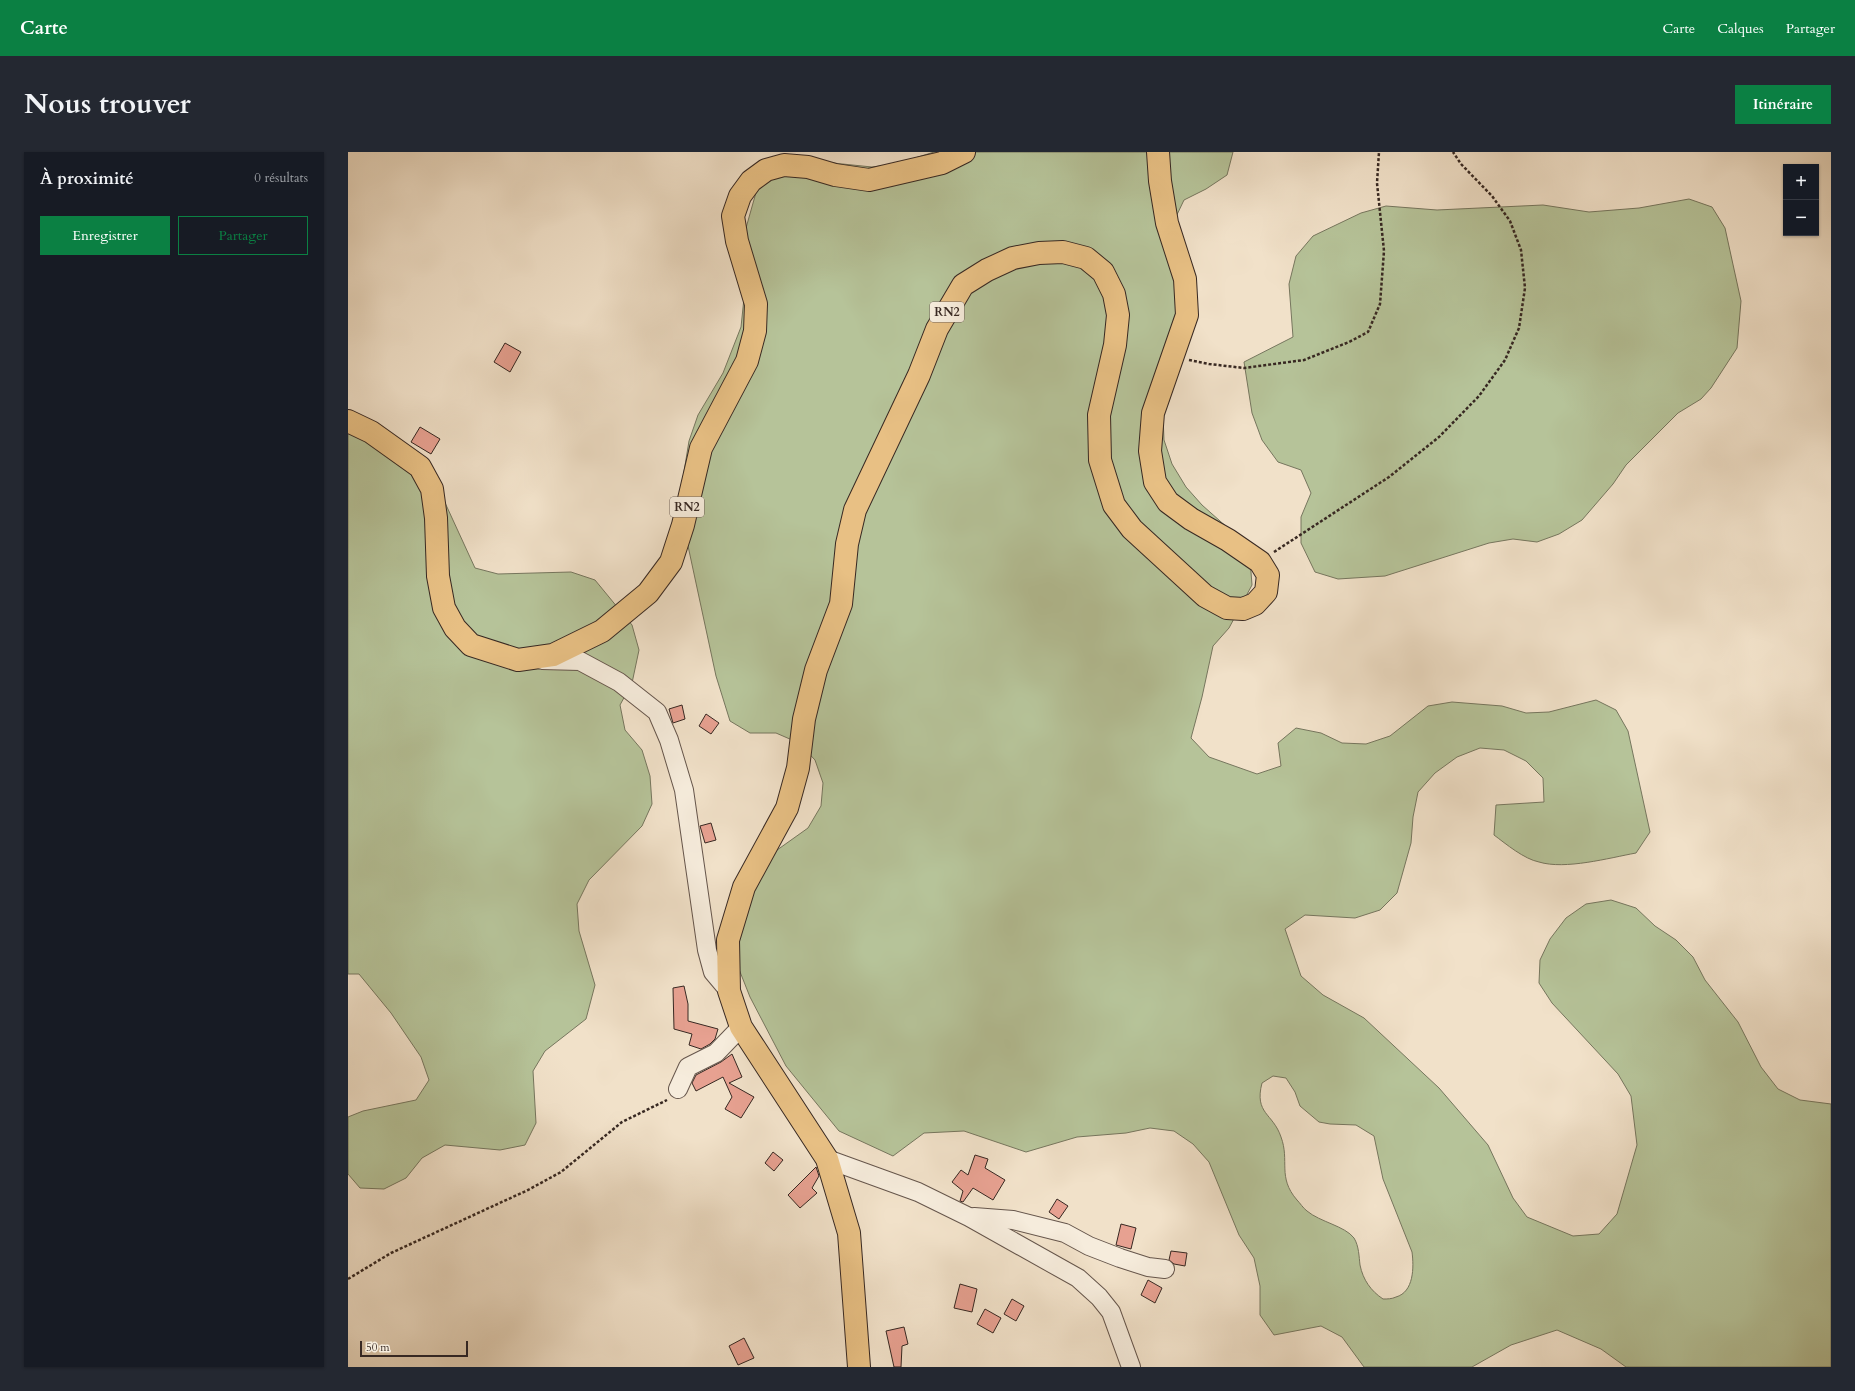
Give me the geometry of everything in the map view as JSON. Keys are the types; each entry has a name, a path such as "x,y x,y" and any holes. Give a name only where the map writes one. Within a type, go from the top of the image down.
{"highway":[{"name":"RN2","path":"348,421 371,432 420,467 432,489 436,518 438,576 444,608 455,628 472,645 518,660 553,655 602,631 648,593 671,562 683,525 701,448 747,361 755,331 756,304 737,241 733,216 740,196 750,181 766,170 784,165 808,167 835,175 869,180 942,163 964,152"},
{"path":"1158,152 1160,181 1167,223 1185,279 1187,314 1174,356 1153,413 1150,451 1155,482 1168,502 1191,519 1228,540 1260,562"},
{"name":"RN2","path":"859,1367 849,1233 827,1159 741,1027 729,991 728,940 744,887 787,808 798,768 804,719 816,670 842,604 847,544 855,510 919,375 936,329 963,285 987,270 1013,258 1039,253 1063,252 1086,258 1103,272 1114,294 1118,315 1115,345 1099,415 1100,460 1114,505 1132,529 1171,567 1204,596 1227,608 1243,608 1255,604 1266,592 1268,575 1260,562"}],"street":[{"path":"518,660 580,661 619,682 657,712 669,740 684,790 707,950 713,972 729,991"},
{"path":"678,1089 688,1067 716,1053 741,1027"},
{"path":"827,1159 918,1192 969,1217 1078,1278 1111,1312 1131,1367"},
{"path":"969,1217 1013,1220 1058,1231 1120,1258 1148,1267 1165,1269"}],"path":[{"path":"1174,356 1209,364 1244,368 1304,360 1349,342 1368,332 1380,304 1384,251 1377,183 1379,152"},
{"path":"1260,562 1389,477 1439,437 1480,396 1505,360 1519,328 1525,288 1521,250 1510,221 1492,196 1461,164 1453,152"},
{"path":"348,1279 391,1253 528,1190 561,1172 622,1122 669,1099 678,1089"}],"green space":[{"path":"934,152 1233,152 1227,175 1206,189 1184,200 1173,223 1189,325 1169,401 1163,416 1164,440 1172,464 1186,487 1202,505 1238,537 1250,559 1252,585 1229,628 1213,646 1191,738 1209,757 1257,774 1281,766 1278,743 1296,728 1321,733 1342,743 1366,744 1390,736 1428,706 1452,702 1502,706 1526,713 1549,712 1596,700 1616,710 1628,731 1650,832 1636,853 1600,860 1561,865 1539,862 1527,858 1494,835 1496,805 1544,802 1543,778 1526,761 1504,750 1480,748 1457,757 1435,773 1418,792 1413,817 1411,843 1397,893 1380,910 1355,918 1305,915 1285,929 1301,976 1323,995 1364,1018 1439,1088 1488,1145 1513,1198 1527,1217 1573,1236 1599,1234 1617,1214 1637,1145 1631,1096 1618,1074 1552,1003 1539,983 1540,960 1550,939 1566,918 1586,904 1611,900 1636,908 1655,926 1676,940 1693,957 1705,980 1738,1022 1761,1067 1778,1089 1800,1100 1831,1104 1831,1367 1626,1367 1601,1349 1557,1330 1511,1345 1472,1367 1364,1367 1342,1337 1321,1326 1274,1335 1260,1315 1260,1286 1254,1258 1239,1235 1209,1162 1193,1144 1174,1131 1150,1128 1126,1133 1077,1137 1026,1152 964,1131 924,1133 893,1156 839,1131 786,1066 750,997 727,939 749,870 808,828 821,806 823,783 815,760 799,743 776,733 750,733 730,721 716,676 682,518 681,490 689,441 698,415 723,373 741,327 746,279 746,228 757,189 775,174 823,162 872,167 896,164","holes":["1273,1076 1286,1078 1295,1092 1300,1106 1319,1122 1356,1125 1374,1136 1383,1179 1412,1252 1412,1278 1410,1285 1402,1294 1393,1298 1383,1299 1375,1292 1368,1285 1363,1276 1358,1248 1354,1238 1345,1230 1312,1215 1291,1192 1287,1184 1281,1137 1278,1129 1262,1107 1260,1101 1262,1083"]},
{"path":"1689,199 1712,207 1725,228 1741,301 1737,348 1711,388 1701,399 1678,413 1626,465 1613,484 1582,520 1559,534 1537,542 1513,539 1489,543 1385,576 1338,579 1315,572 1301,543 1301,517 1311,493 1301,470 1278,462 1262,440 1252,413 1244,362 1293,337 1289,284 1296,256 1313,236 1361,213 1386,206 1437,210 1543,205 1589,212 1639,208"},
{"path":"348,419 441,494 475,568 498,574 571,572 595,580 632,625 639,650 632,683 620,705 625,730 642,750 650,776 652,804 642,826 589,880 577,904 579,931 595,985 586,1019 545,1051 533,1071 536,1123 525,1145 500,1150 445,1145 422,1158 406,1178 384,1189 360,1188 348,1174 348,1117 363,1111 416,1100 429,1080 421,1057 391,1013 359,974 348,974"}],"building":[{"path":"505,343 521,352 510,372 494,362"},
{"path":"420,427 440,439 431,454 411,442"},
{"path":"682,705 685,719 673,723 669,709"},
{"path":"706,714 719,723 711,734 699,726"},
{"path":"711,823 716,840 705,843 700,826"},
{"path":"684,986 688,1004 688,1021 718,1029 715,1039 701,1049 689,1045 692,1034 674,1029 673,988"},
{"path":"732,1054 742,1077 729,1083 754,1097 741,1118 725,1109 732,1097 723,1077 696,1091 692,1083 696,1075 721,1062"},
{"path":"773,1152 783,1160 774,1171 765,1163"},
{"path":"975,1155 988,1159 985,1168 1005,1180 993,1200 973,1188 963,1202 960,1201 963,1191 952,1182 961,1170 968,1175"},
{"path":"816,1167 819,1176 812,1188 817,1193 800,1208 788,1195"},
{"path":"1057,1199 1068,1206 1059,1219 1049,1212"},
{"path":"1121,1224 1136,1228 1131,1249 1116,1245"},
{"path":"1171,1251 1187,1253 1185,1266 1174,1264 1169,1260"},
{"path":"1148,1280 1162,1288 1155,1303 1141,1295"},
{"path":"960,1284 977,1289 972,1312 954,1308"},
{"path":"1012,1299 1024,1306 1016,1321 1004,1314"},
{"path":"985,1309 1001,1318 993,1333 977,1324"},
{"path":"904,1327 908,1344 902,1346 901,1367 894,1367 886,1331"},
{"path":"744,1338 754,1358 738,1365 729,1346"}]}
